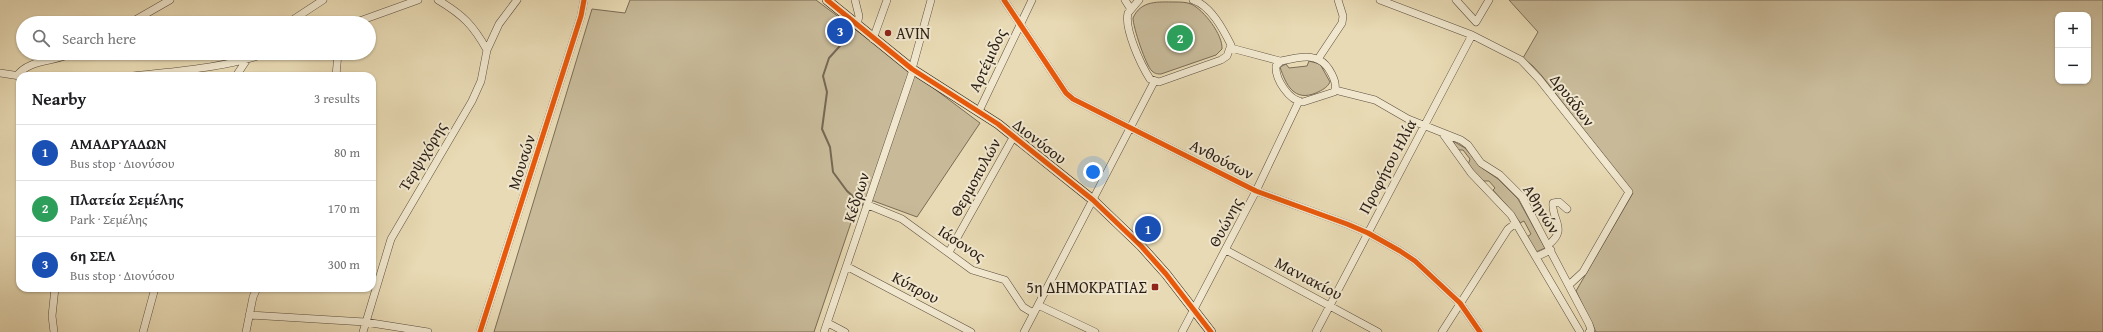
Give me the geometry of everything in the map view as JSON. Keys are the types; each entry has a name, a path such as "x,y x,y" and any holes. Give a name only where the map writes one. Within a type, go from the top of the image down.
{"main road":[{"name":"Διονύσου","path":"826,0 912,69 979,111 1014,136 1092,200 1141,246 1211,332"}],"street":[{"path":"142,16 170,0"},
{"path":"299,16 323,0"},
{"path":"373,16 418,0"},
{"path":"438,0 457,11 476,30 487,50"},
{"name":"Τερψιχόρης","path":"376,289 391,239 472,101 481,81 487,50 500,24 517,0"},
{"name":"Μουσών","path":"480,332 581,16 584,0"},
{"path":"854,0 859,16 856,25"},
{"path":"873,39 887,0"},
{"name":"Κέδρων","path":"824,332 848,268 912,69 930,0"},
{"name":"Ανθούσων","path":"1004,0 1066,93 1073,99 1256,191 1368,233 1415,261 1460,303 1480,332"},
{"name":"Αρτέμιδος","path":"979,111 1032,0"},
{"path":"1125,0 1130,8"},
{"path":"1139,0 1130,8 1127,16 1127,26 1145,71 1154,82 1160,82 1221,60 1227,56 1231,48"},
{"path":"1195,0 1218,22 1231,48 1280,61 1296,58 1318,59 1331,74 1335,90 1309,101 1299,102 1289,94 1279,78 1276,68 1280,61"},
{"path":"1318,59 1342,22 1343,16 1338,0"},
{"name":"Δρυάδων","path":"1380,0 1472,34 1510,53 1531,69 1628,192 1583,272 1569,284"},
{"path":"1456,0 1476,22 1489,0"},
{"name":"Προφήτου Ηλία","path":"1316,332 1472,34"},
{"path":"21,72 48,60"},
{"path":"170,72 247,60"},
{"path":"239,72 247,60"},
{"path":"336,72 337,60"},
{"path":"0,73 16,76"},
{"path":"1024,332 1154,82"},
{"name":"Αθηνών","path":"1335,90 1375,100 1408,119 1464,141 1482,163 1500,175 1520,195 1550,247 1590,330"},
{"name":"Θυώνης","path":"1182,332 1226,250 1299,102"},
{"name":"Αθηνών","path":"1443,134 1469,171 1505,207 1516,223 1580,332"},
{"name":"Θερμοπυλών","path":"949,252 1014,136"},
{"path":"1536,257 1550,247 1558,230 1553,203 1559,202 1567,209"},
{"name":"Ιάσονος","path":"868,205 897,216 976,271 1005,280 1022,305 1034,313"},
{"path":"1442,332 1508,229 1516,223"},
{"name":"Μανιακίου","path":"1226,250 1378,332"},
{"name":"Κύπρου","path":"848,268 971,332"},
{"path":"54,332 52,316 55,292"},
{"path":"143,332 154,292"},
{"path":"246,332 255,292"},
{"name":"Τερψιχόρης","path":"363,332 375,292"},
{"path":"1038,305 1095,332"},
{"path":"249,315 366,322 428,332"},
{"path":"828,323 845,332"}],"shaded area":[{"path":"630,0 816,0 980,123 917,217 860,196 814,332 494,332 592,9 625,13"},
{"path":"1509,0 2103,0 2103,332 1596,332 1576,291 1633,193 1542,76 1523,58 1538,32"},
{"path":"1156,2 1185,2 1191,4 1207,17 1216,30 1222,49 1216,55 1161,74 1156,74 1149,68 1146,62 1137,37 1133,18 1136,12 1145,5"},
{"path":"1309,61 1320,64 1330,82 1326,87 1316,93 1302,95 1292,90 1288,86 1280,67 1286,64 1289,68 1307,66"},
{"path":"1453,141 1465,148 1482,168 1498,179 1518,199 1545,248 1536,252 1527,237 1531,234 1524,221 1520,223 1511,210 1493,190 1495,188 1489,181 1482,181 1468,165 1470,159 1463,150 1457,150"}],"waterway":[{"path":"851,28 848,37 829,58 823,76 827,92 822,129 830,147 833,172 847,191 863,205"}],"cycle path":[{"path":"480,332 581,16 584,0"},
{"path":"827,0 912,69 998,124 1093,200 1141,246 1166,274 1211,332"},
{"path":"1004,0 1066,93 1073,99 1256,191 1347,224 1368,233 1400,251 1415,261 1460,303 1480,332"}],"place":[{"name":"6η ΣΕΛ","path":"840,31"},
{"name":"AVIN","path":"888,33"},
{"name":"Πλατεία Σεμέλης","path":"1180,38"},
{"name":"ΑΜΑΔΡΥΑΔΩΝ","path":"1148,229"},
{"name":"5η ΔΗΜΟΚΡΑΤΙΑΣ","path":"1155,287"}]}
